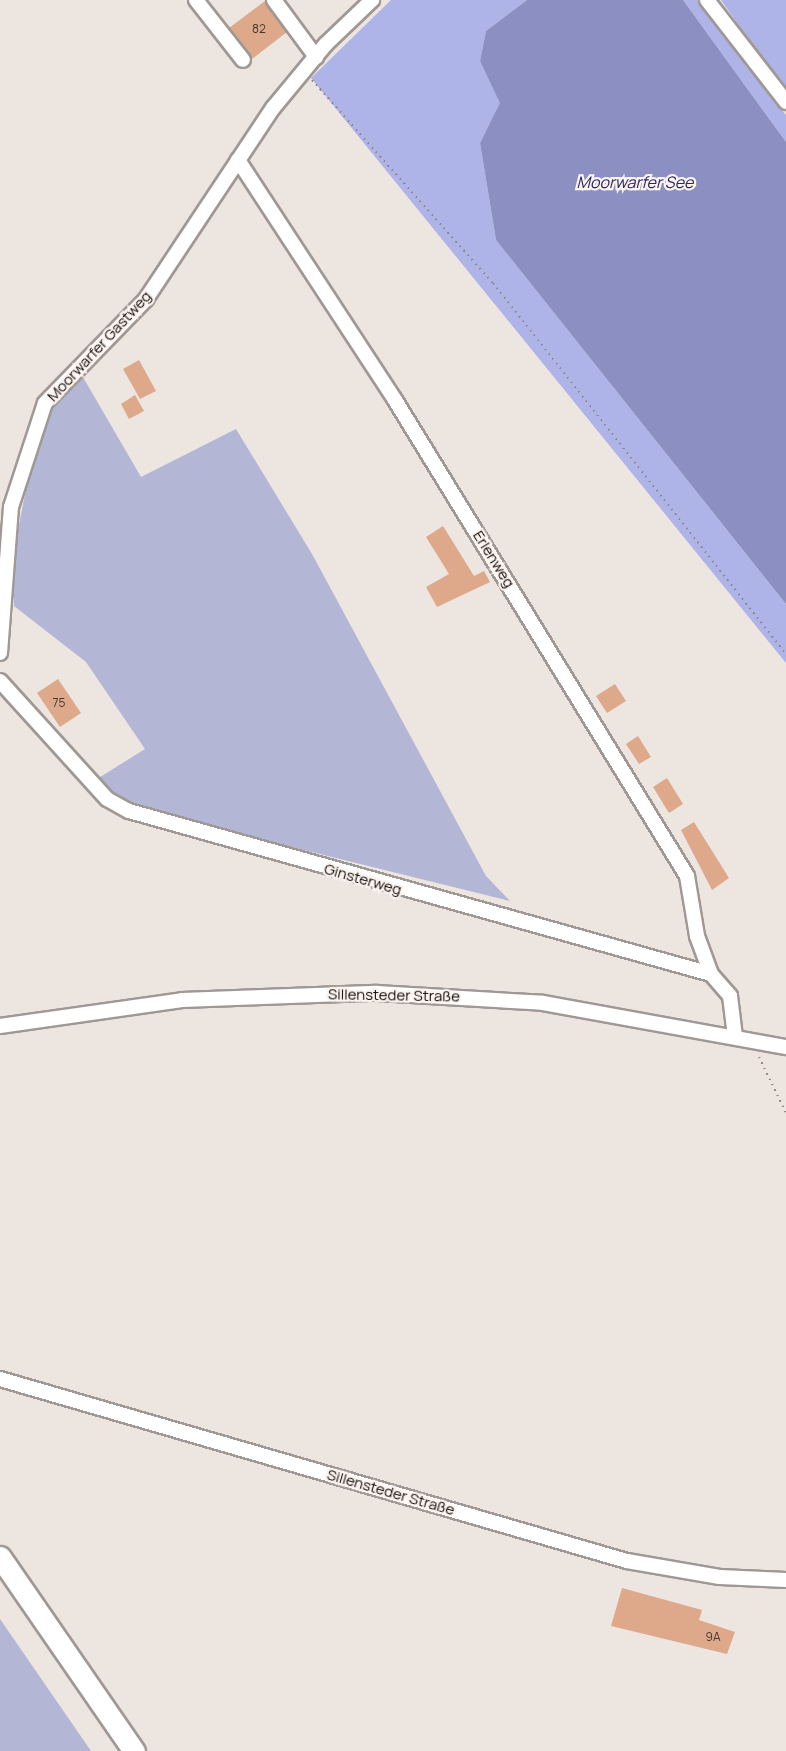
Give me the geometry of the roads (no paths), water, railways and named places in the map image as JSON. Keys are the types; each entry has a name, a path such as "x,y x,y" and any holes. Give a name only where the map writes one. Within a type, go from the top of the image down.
{"highway":[{"path":"0,1557 134,1751"},
{"path":"0,1569 29,1598"}],"street":[{"path":"196,0 243,60"},
{"path":"274,0 316,57"},
{"name":"Moorwarfer Gastweg","path":"0,653 11,507 45,403 146,299 238,160 304,71 372,0"},
{"path":"707,0 786,102"},
{"name":"Erlenweg","path":"238,160 420,440 687,876 697,936 711,975"},
{"name":"Ginsterweg","path":"0,681 107,799 129,811 711,975"},
{"path":"711,975 730,996 735,1035"},
{"name":"Sillensteder Straße","path":"0,1026 182,1000 377,993 543,1003 735,1035 786,1047"},
{"name":"Sillensteder Straße","path":"0,1379 627,1561 720,1578 786,1580"}],"water":[{"name":"Moorwarfer See","path":"527,0 683,0 786,142 786,604 496,240 480,143 500,103 480,61 486,31"}]}
